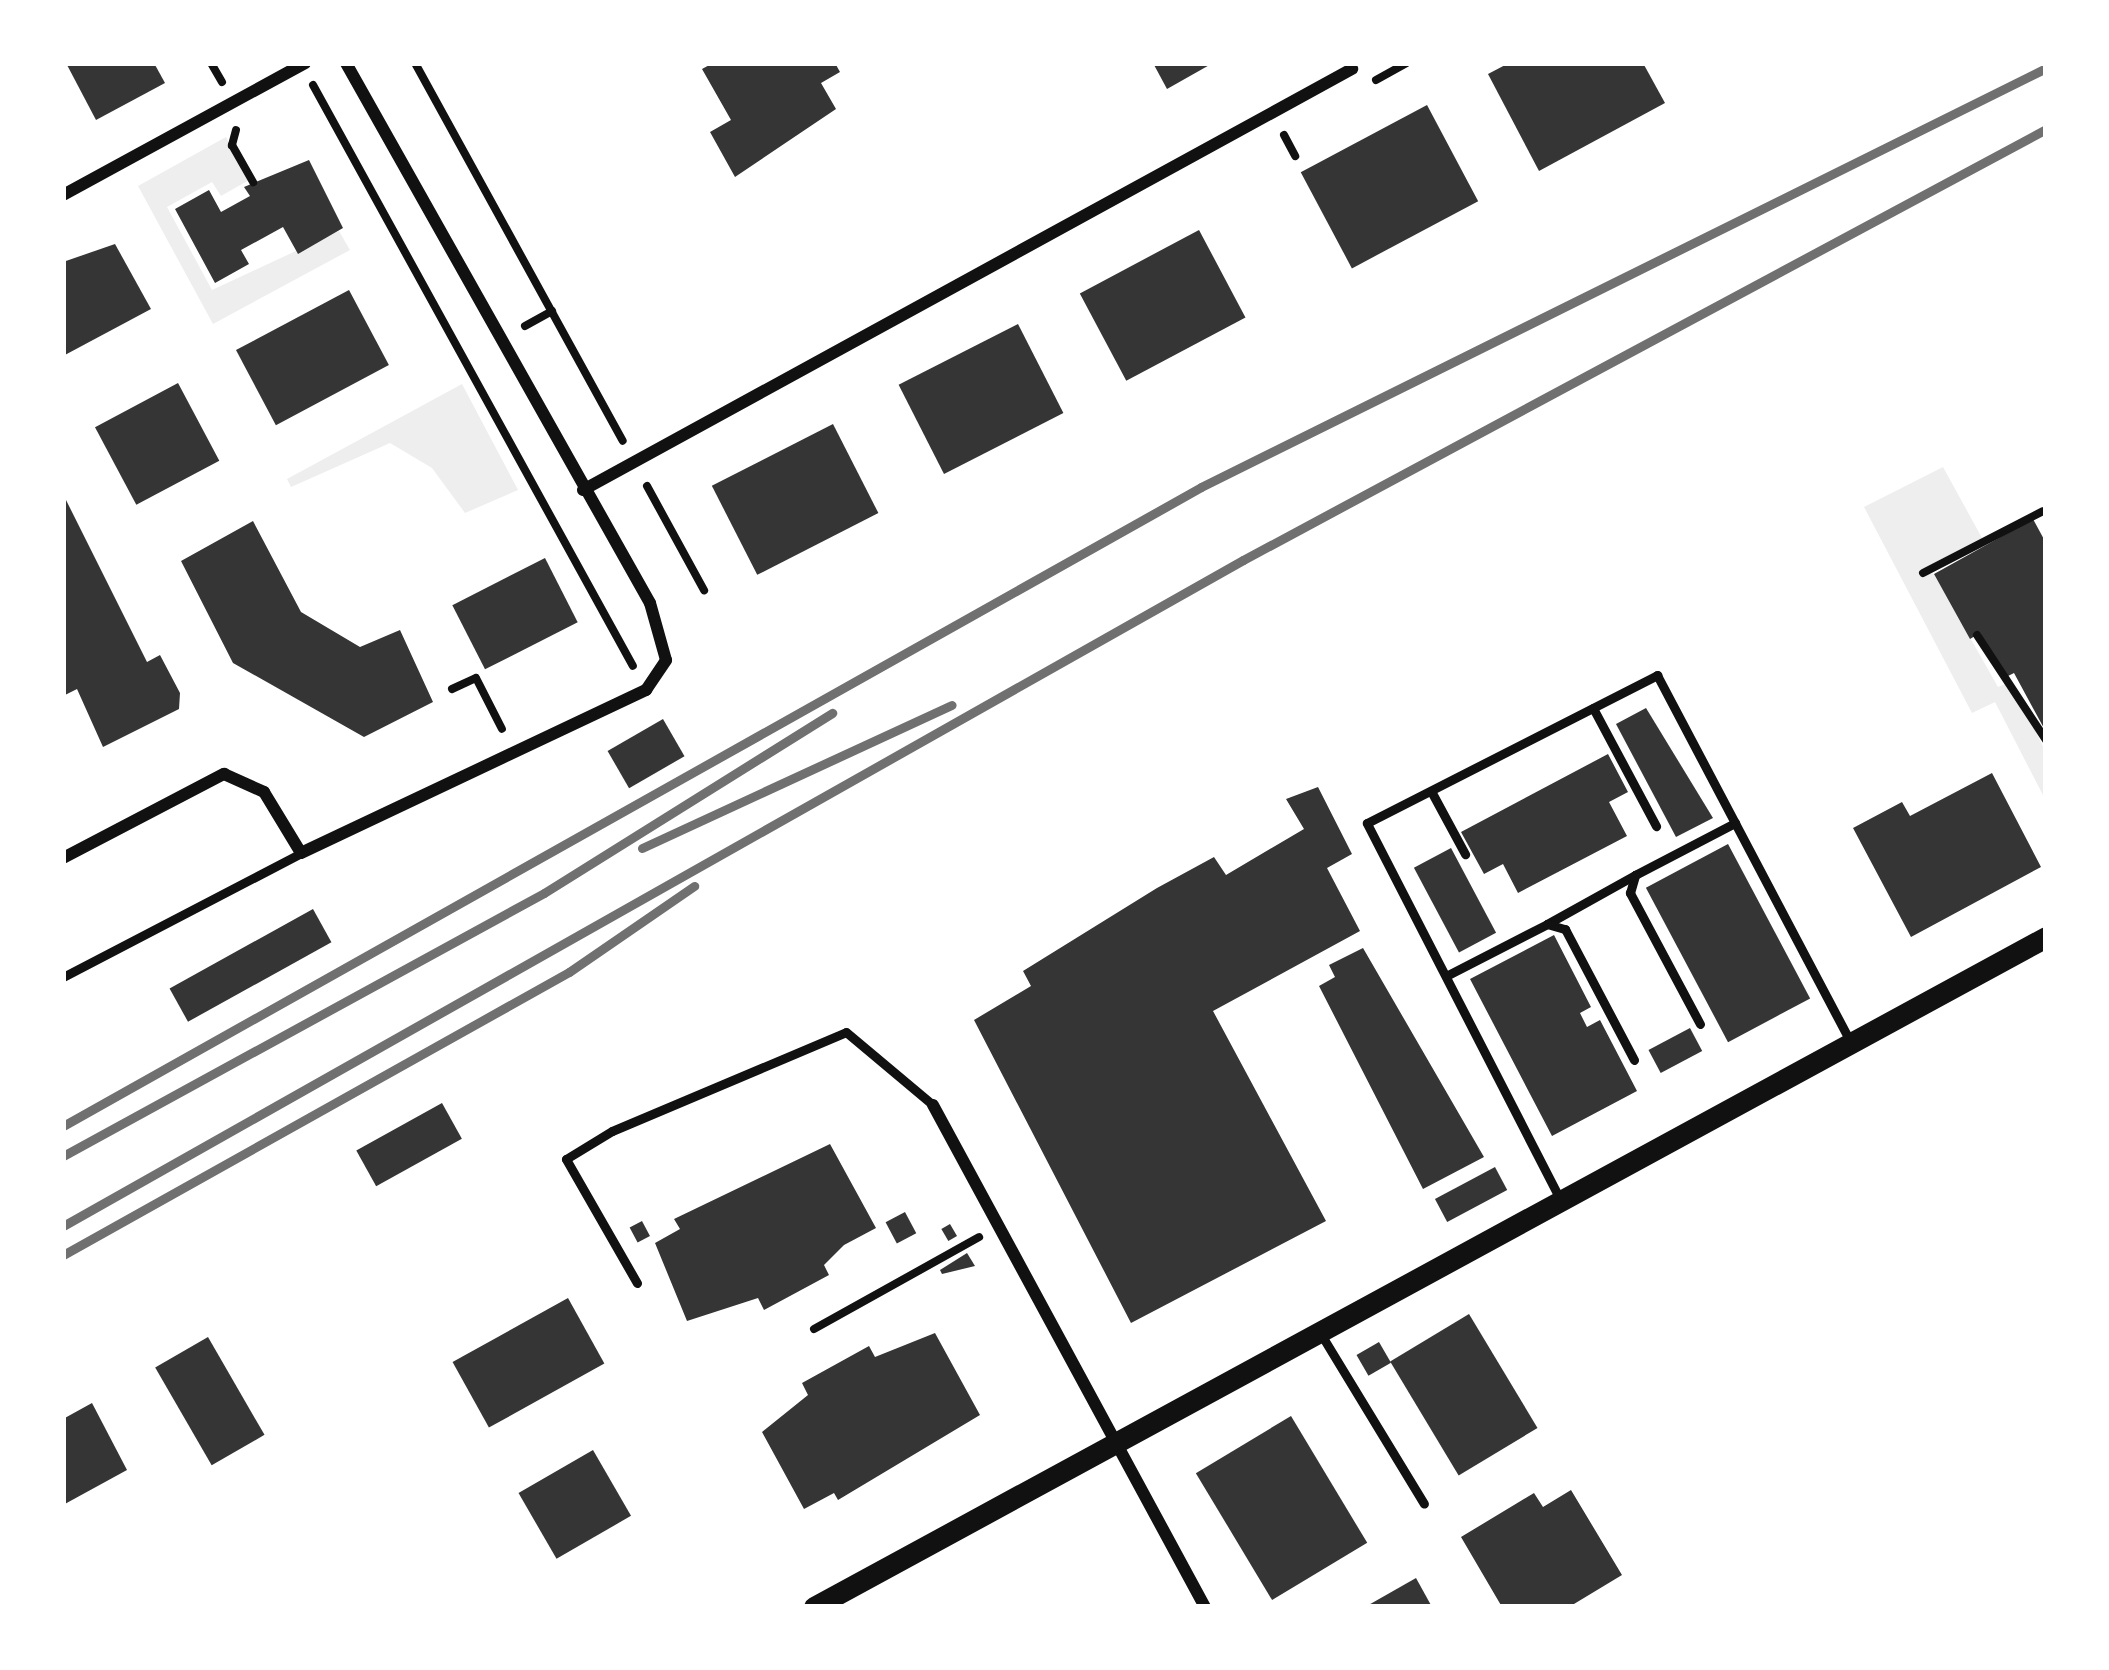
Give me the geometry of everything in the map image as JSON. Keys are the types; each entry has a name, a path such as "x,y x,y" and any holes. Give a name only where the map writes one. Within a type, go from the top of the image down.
{"street":[{"path":"63,858 224,774 264,792 301,853 646,690 666,660 663,631 346,63"},
{"path":"63,195 303,64"},
{"path":"583,490 1352,69"},
{"path":"814,1607 2046,937"},
{"path":"933,1105 1111,1446 1205,1607"}],"lane":[{"path":"1561,1202 1367,824 1657,675 1850,1041"},
{"path":"1593,708 1656,826"},
{"path":"1431,790 1465,854"},
{"path":"1446,976 1735,823"},
{"path":"63,977 301,853"},
{"path":"1635,875 1630,892 1700,1024"},
{"path":"1547,924 1565,929 1634,1060"},
{"path":"638,1283 566,1159 612,1131 846,1032 933,1105"},
{"path":"1319,1331 1424,1504"}],"path":[{"path":"416,63 704,590"},
{"path":"303,64 646,690"},
{"path":"224,107 253,182"},
{"path":"1287,140 1295,156"},
{"path":"1923,573 2043,511"},
{"path":"1977,635 2046,740"},
{"path":"452,689 476,678 497,720"},
{"path":"814,1329 996,1227"}],"shaded area":[{"path":"226,137 249,180 221,196 212,182 167,207 212,290 339,231 350,250 213,324 138,186"},
{"path":"462,384 518,490 465,513 432,468 390,443 291,487 287,479"},
{"path":"1943,467 1982,538 1919,571 1934,574 1998,687 2010,682 2046,752 2046,801 1995,702 1972,713 1864,507"}],"building":[{"path":"66,63 154,63 165,83 96,120"},
{"path":"713,63 835,63 840,72 821,83 836,109 735,177 710,132 731,120 702,69"},
{"path":"1153,63 1213,63 1167,89"},
{"path":"1509,63 1643,63 1665,103 1539,171 1488,74"},
{"path":"1427,105 1478,201 1352,268 1301,172"},
{"path":"309,160 343,228 298,254 283,227 241,250 249,264 215,283 175,209 209,190 221,212 250,196 244,187"},
{"path":"1199,230 1245,317 1126,381 1080,293"},
{"path":"115,244 151,309 63,356 63,262"},
{"path":"349,290 389,365 276,425 236,350"},
{"path":"1018,324 1063,413 944,474 899,385"},
{"path":"178,383 219,461 136,505 95,427"},
{"path":"833,424 878,513 757,575 712,486"},
{"path":"63,494 147,662 160,655 180,693 179,709 103,747 77,689 63,696"},
{"path":"2033,519 2046,543 2046,732 2014,673 2004,678 1980,633 1970,639 1934,574"},
{"path":"253,521 301,612 360,647 400,630 433,702 364,737 233,663 181,561"},
{"path":"545,558 578,622 485,669 452,605"},
{"path":"1646,708 1713,818 1676,837 1616,724"},
{"path":"663,719 684,756 629,788 608,751"},
{"path":"1608,754 1628,792 1609,802 1627,836 1518,893 1503,864 1484,874 1461,832"},
{"path":"1992,773 2041,867 1911,937 1853,828 1902,802 1910,816"},
{"path":"1318,787 1352,854 1327,868 1360,931 1213,1011 1326,1221 1131,1323 974,1020 1031,986 1023,971 1157,888 1214,857 1226,875 1304,829 1286,799"},
{"path":"1728,844 1810,999 1728,1042 1646,888"},
{"path":"1451,848 1496,933 1459,952 1414,868"},
{"path":"313,909 331,942 188,1022 170,989"},
{"path":"1554,935 1591,1007 1580,1013 1587,1027 1600,1020 1637,1091 1552,1136 1470,979"},
{"path":"1363,948 1484,1157 1423,1189 1319,986 1335,977 1329,965"},
{"path":"1690,1028 1702,1051 1661,1073 1649,1050"},
{"path":"442,1103 462,1139 376,1186 356,1151"},
{"path":"830,1144 876,1228 844,1245 824,1265 829,1275 764,1310 758,1298 687,1321 655,1243 680,1229 674,1219"},
{"path":"1495,1167 1507,1190 1447,1222 1435,1199"},
{"path":"905,1212 916,1233 897,1244 886,1222"},
{"path":"642,1221 650,1236 638,1243 630,1228"},
{"path":"950,1224 957,1236 948,1241 941,1229"},
{"path":"967,1253 975,1266 942,1274 940,1270"},
{"path":"568,1298 604,1364 489,1428 453,1362"},
{"path":"1469,1314 1538,1428 1459,1475 1390,1361"},
{"path":"935,1333 980,1415 838,1500 834,1493 804,1509 762,1432 808,1395 802,1383 869,1346 875,1357"},
{"path":"208,1337 264,1435 212,1465 155,1368"},
{"path":"1379,1342 1391,1363 1368,1376 1356,1355"},
{"path":"92,1403 127,1470 63,1505 63,1419"},
{"path":"1291,1416 1367,1543 1272,1600 1196,1473"},
{"path":"593,1450 631,1516 557,1559 519,1493"},
{"path":"1571,1490 1622,1575 1569,1607 1502,1607 1461,1537 1534,1493 1543,1507"},
{"path":"1416,1578 1432,1607 1365,1607"}],"railway":[{"path":"63,1126 1201,487 2046,68"},
{"path":"63,1226 1243,560 2046,129"},
{"path":"642,848 952,705"},
{"path":"63,1156 544,893 832,713"},
{"path":"63,1255 569,972 694,886"}]}
